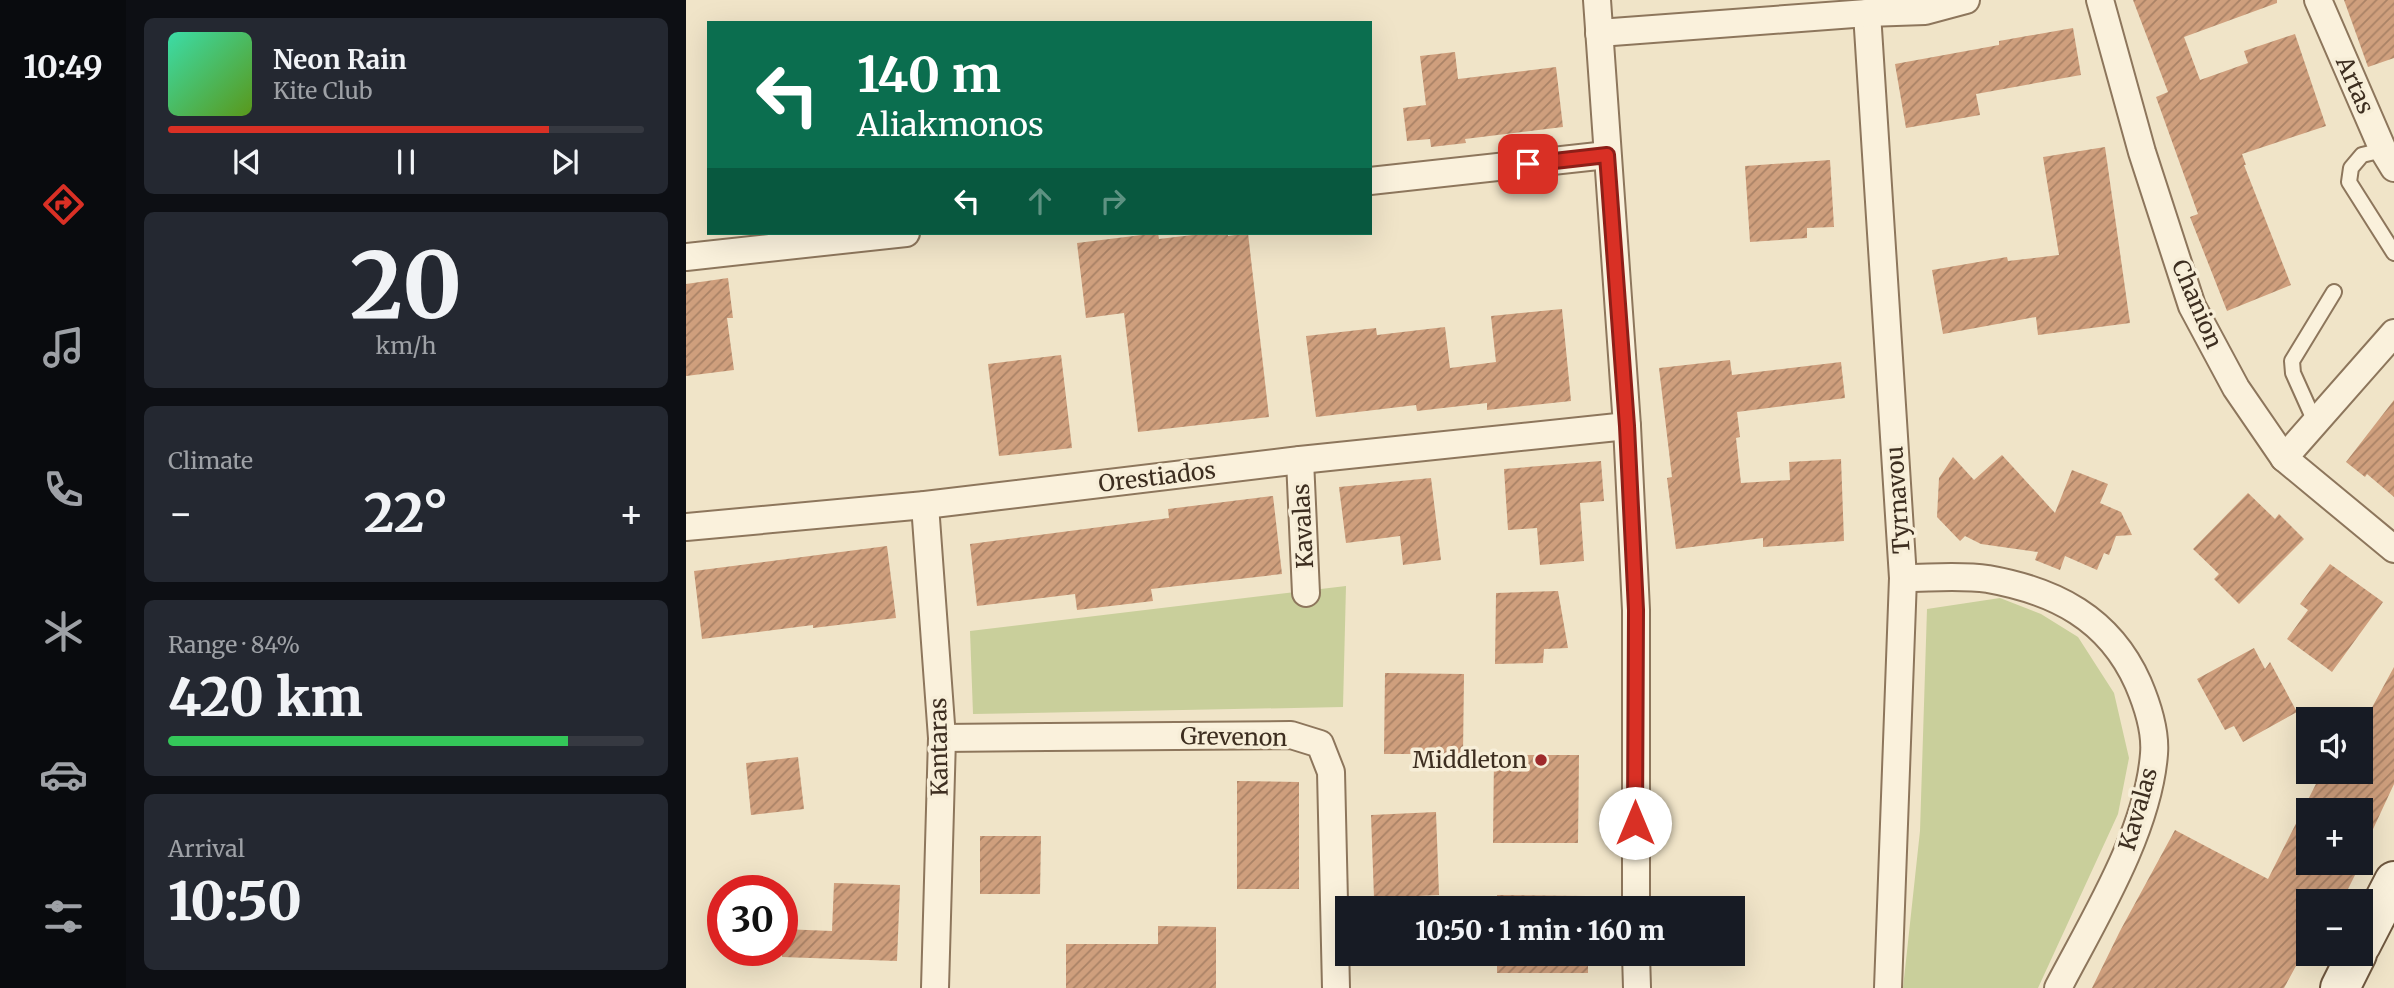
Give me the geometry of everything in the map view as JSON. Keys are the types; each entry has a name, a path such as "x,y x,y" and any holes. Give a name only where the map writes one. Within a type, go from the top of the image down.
{"main road":[{"path":"2373,922 2394,881"},
{"path":"2340,988 2351,966"}],"street":[{"path":"1597,0 1627,426 1636,610 1636,896"},
{"path":"1599,33 1925,11 1966,0"},
{"name":"Chanion","path":"2100,0 2142,152 2192,306 2236,388 2284,457 2394,549"},
{"name":"Artas","path":"2318,0 2389,159"},
{"name":"Tyrnavou","path":"1867,13 1903,578 1888,988"},
{"path":"1372,181 1607,155"},
{"path":"686,257 888,235"},
{"path":"2284,457 2394,333"},
{"name":"Orestiados","path":"686,527 925,505 1300,460 1627,426"},
{"name":"Kavalas","path":"1300,460 1306,593"},
{"name":"Kantaras","path":"925,505 942,738 935,988"},
{"name":"Kavalas","path":"1903,578 1986,579 2056,598 2107,633 2131,667 2149,708 2154,753 2144,802 2123,862 2058,988"},
{"name":"Grevenon","path":"942,738 1291,735 1320,744 1331,772 1336,988"},
{"path":"1636,966 1637,988"}],"lane":[{"path":"2389,159 2362,155 2351,168 2349,182 2394,253"},
{"path":"2315,422 2292,373 2292,361 2334,292"}],"green space":[{"path":"1346,586 1343,707 973,714 970,631"},
{"path":"2000,598 2041,614 2078,637 2114,693 2129,758 2118,814 2038,988 1903,988 1920,831 1927,609"}],"building":[{"path":"2133,0 2277,0 2277,3 2184,37 2200,80 2248,63 2244,51 2295,34 2326,126 2242,154 2291,285 2227,311 2190,217 2198,214 2156,97 2168,92"},
{"path":"2344,0 2394,0 2394,58 2368,67"},
{"path":"2073,28 2081,75 1976,94 1980,115 1906,128 1895,64"},
{"path":"1455,52 1458,79 1556,67 1563,127 1465,139 1466,143 1431,147 1430,139 1407,141 1403,108 1426,105 1420,56"},
{"path":"2105,147 2130,323 2038,335 2036,317 1943,334 1932,270 2007,257 2008,261 2059,255 2043,157"},
{"path":"1830,160 1834,227 1807,228 1807,238 1750,242 1745,166"},
{"path":"1142,235 1158,235 1159,239 1192,235 1248,235 1269,417 1138,432 1124,313 1086,318 1077,243"},
{"path":"728,278 733,318 727,318 734,370 686,376 686,284"},
{"path":"1562,309 1571,401 1487,410 1487,403 1417,411 1416,405 1316,417 1306,336 1376,328 1377,335 1445,327 1450,368 1496,362 1491,316"},
{"path":"1061,355 1072,448 999,456 988,364"},
{"path":"1730,360 1732,375 1841,362 1845,398 1737,412 1740,437 1736,438 1741,483 1790,480 1789,462 1841,459 1844,541 1763,547 1763,538 1676,549 1667,478 1672,477 1659,368"},
{"path":"2394,400 2394,497 2367,474 2365,477 2346,462"},
{"path":"2002,455 2055,513 2072,470 2108,484 2100,503 2121,512 2132,535 2116,536 2109,555 2104,553 2097,570 2065,556 2060,570 2035,560 2038,552 1981,544 1965,536 1960,541 1937,517 1939,478 1953,457 1974,480"},
{"path":"1601,461 1604,501 1580,503 1584,561 1540,565 1537,528 1508,530 1504,469"},
{"path":"1431,478 1441,560 1403,565 1400,536 1346,543 1339,487"},
{"path":"2248,493 2275,519 2279,514 2304,539 2239,604 2214,579 2219,574 2193,549"},
{"path":"1273,496 1282,574 1151,589 1153,601 1077,610 1075,594 977,606 970,544 1169,518 1168,509"},
{"path":"887,546 896,618 702,639 694,571"},
{"path":"2330,564 2383,602 2332,672 2287,639 2308,610 2300,604"},
{"path":"1558,591 1568,648 1544,649 1543,663 1495,664 1496,593"},
{"path":"2254,648 2265,669 2270,662 2296,713 2243,742 2234,726 2225,730 2197,679"},
{"path":"2394,667 2394,784 2373,829 2373,798 2309,798 2316,784 2373,784 2372,707"},
{"path":"1385,673 1464,674 1463,754 1384,754"},
{"path":"1494,755 1579,755 1578,843 1493,843"},
{"path":"798,757 804,809 751,815 746,763"},
{"path":"1237,781 1299,782 1299,889 1237,889"},
{"path":"1436,812 1439,895 1374,896 1371,815"},
{"path":"2296,824 2296,875 2355,875 2348,889 2296,889 2296,966 2284,988 2092,988 2175,830 2268,879"},
{"path":"980,836 1041,836 1040,894 980,894"},
{"path":"834,883 900,885 897,961 798,958 798,930 832,931"},
{"path":"1497,895 1588,896 1497,896"},
{"path":"1158,926 1216,927 1216,988 1066,988 1066,944 1158,944"},
{"path":"1497,966 1588,966 1588,973 1497,973"}],"place":[{"name":"Middleton","path":"1541,760"}],"route":[{"path":"1528,164 1607,155 1627,426 1636,610 1635,823"}]}
